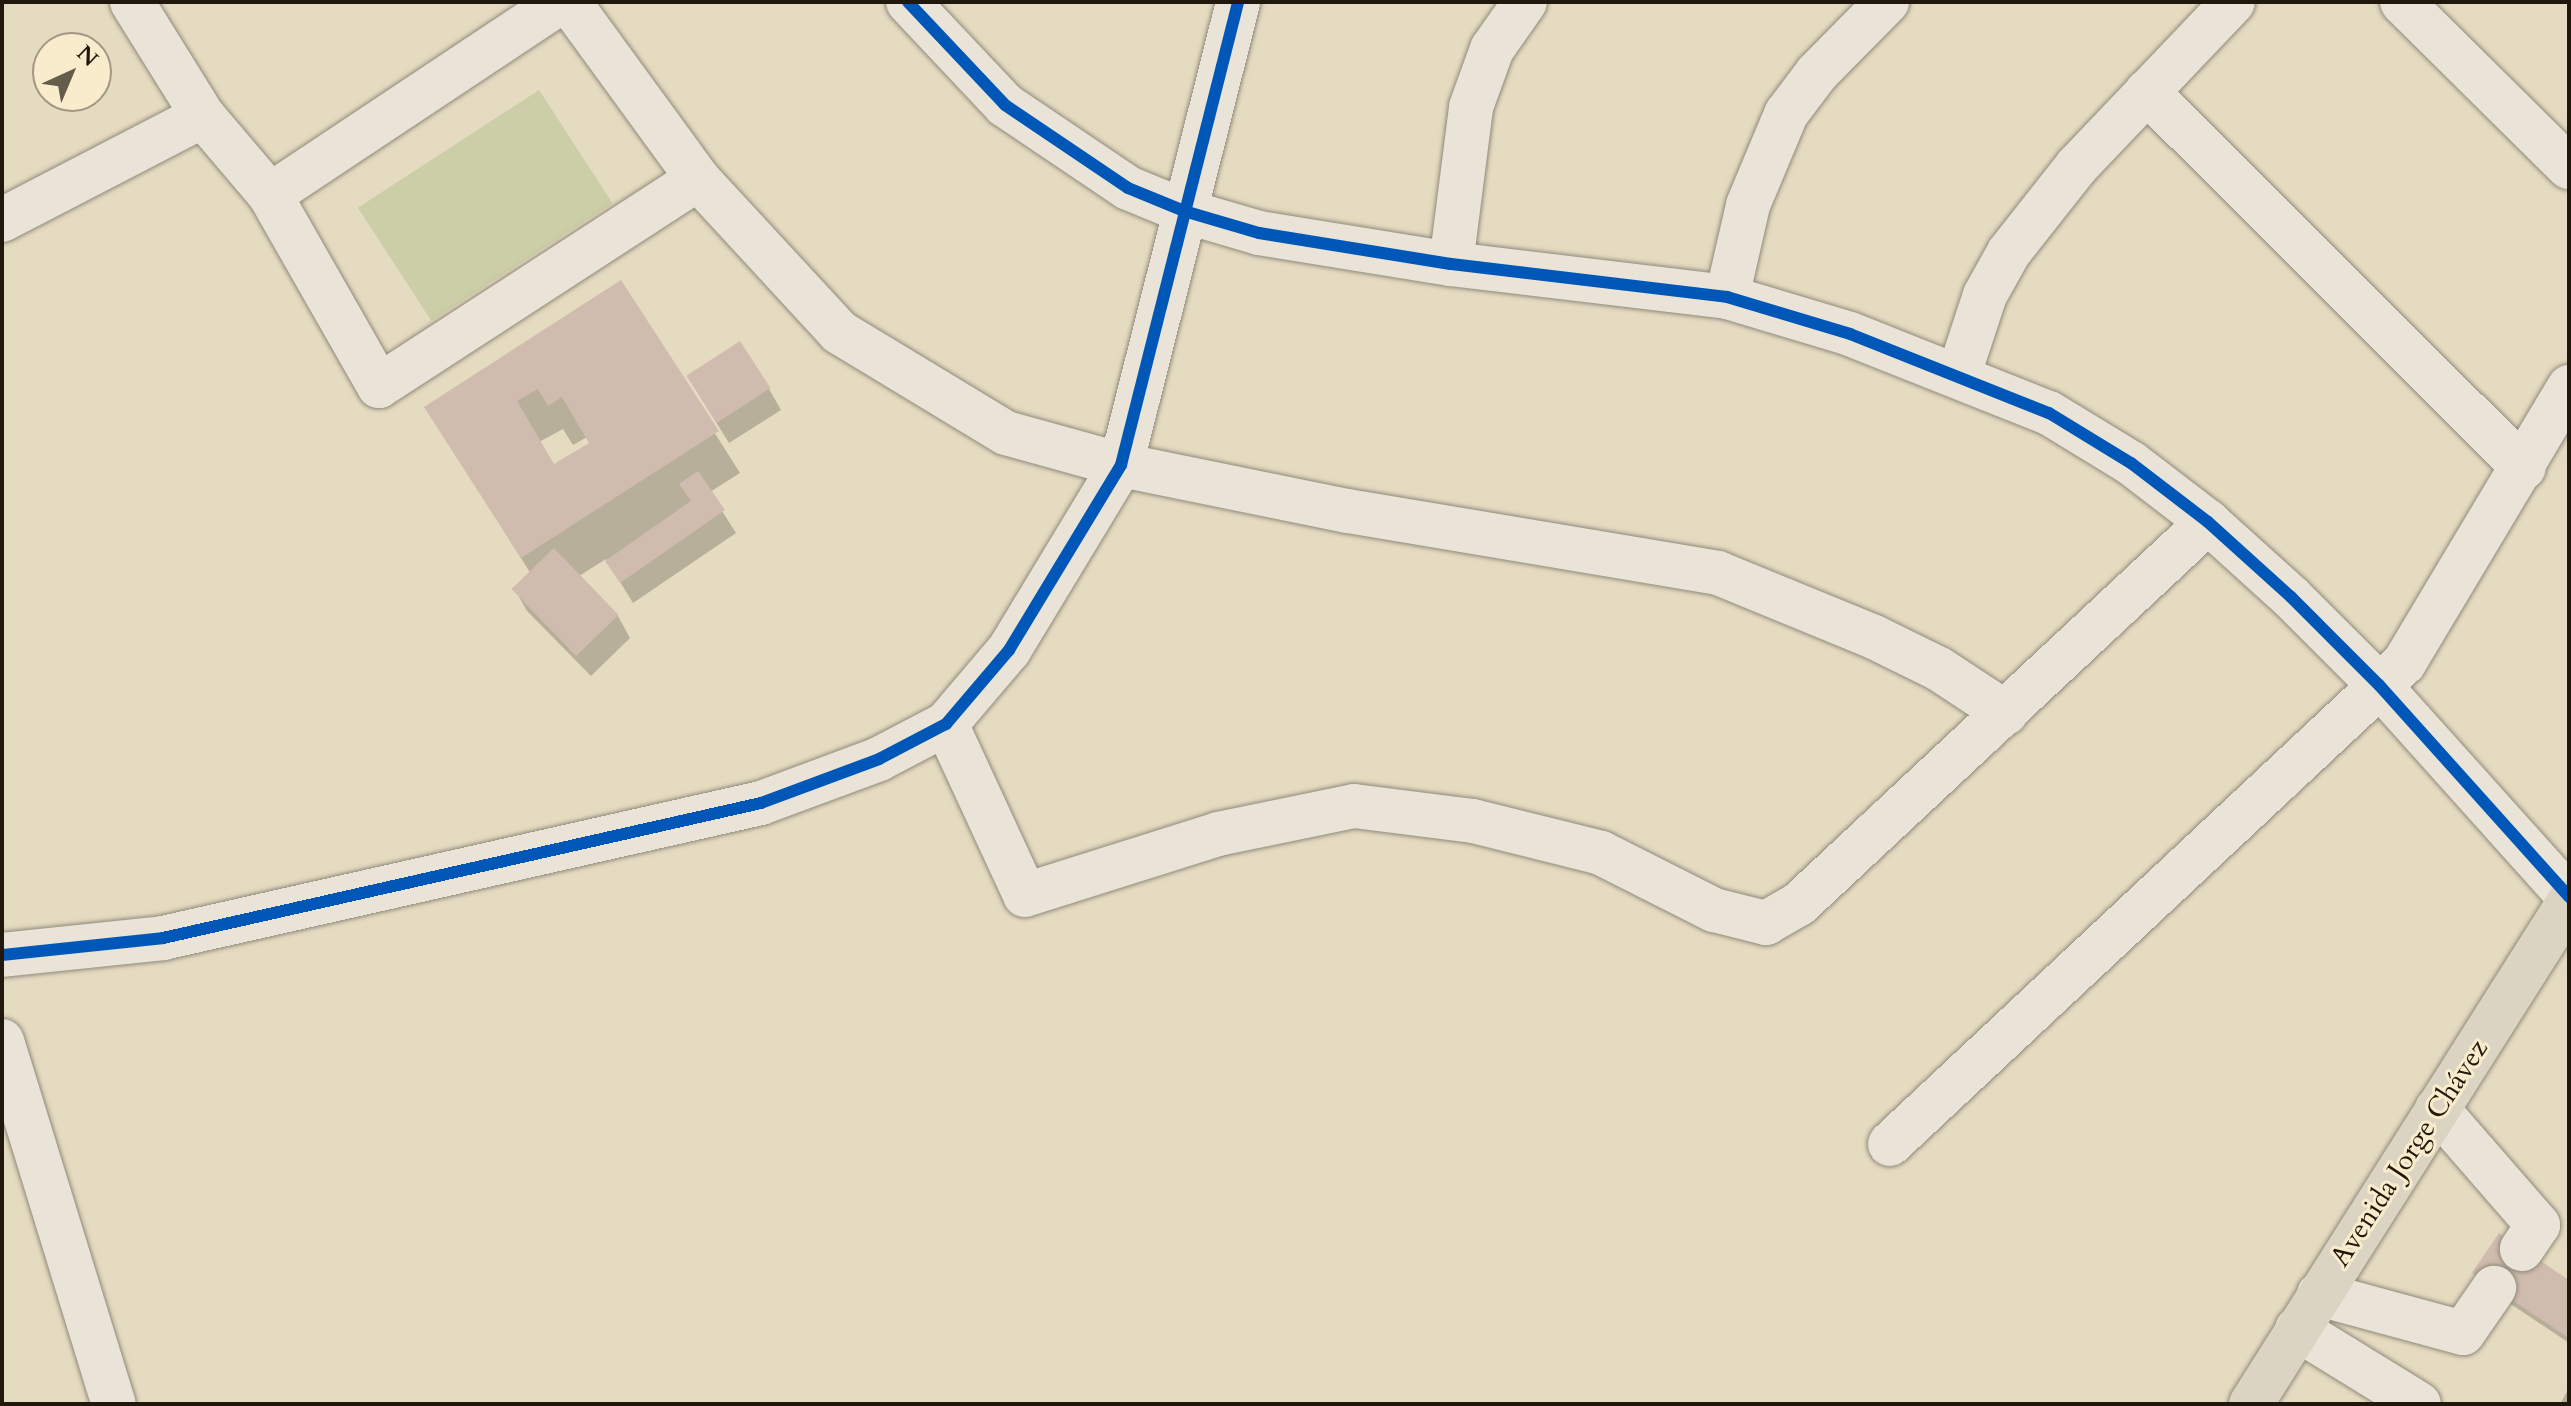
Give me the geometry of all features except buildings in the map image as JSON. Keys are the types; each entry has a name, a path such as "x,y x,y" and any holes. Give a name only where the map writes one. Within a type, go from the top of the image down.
{"main road":[{"name":"Avenida Jorge Chávez","path":"2251,1404 2569,900"}],"street":[{"path":"132,2 203,116 270,195 379,386 698,179"},
{"path":"270,195 560,2"},
{"path":"569,2 698,179 839,332 1006,433 1121,465 1348,511 1718,573 1874,637 1939,669 2006,713"},
{"path":"908,2 1005,105 1128,188 1184,211 1259,233 1451,264 1727,297 1959,374 2049,413 2131,463 2208,522 2379,685 2569,900"},
{"path":"2,955 163,938 761,803 879,759 946,724 1009,650 1121,465 1238,2"},
{"path":"1451,264 1471,107 1492,49 1525,2"},
{"path":"1727,297 1748,205 1786,114 1817,73 1887,2"},
{"path":"1959,374 1985,295 2009,252 2077,166 2233,2"},
{"path":"2402,2 2569,167"},
{"path":"2147,92 2524,468"},
{"path":"2,220 203,116"},
{"path":"1890,1144 2404,663 2524,468 2569,387"},
{"path":"946,724 1025,895 1218,834 1354,806 1473,821 1601,853 1714,910 1766,923 1799,904 2208,522"},
{"path":"2,1041 114,1404"},
{"path":"2437,1109 2538,1225 2522,1249"},
{"path":"2308,1311 2463,1333 2494,1288"},
{"path":"2308,1311 2419,1404"}],"green space":[{"path":"539,90 613,203 431,321 358,208"}],"cycle path":[{"path":"908,2 1005,105 1128,188 1184,211 1259,233 1451,264 1727,297 1850,334 2049,413 2131,463 2208,522 2291,597 2379,685 2569,897"},
{"path":"2,955 163,938 761,803 879,759 946,724 1009,650 1121,465 1238,2"}]}
